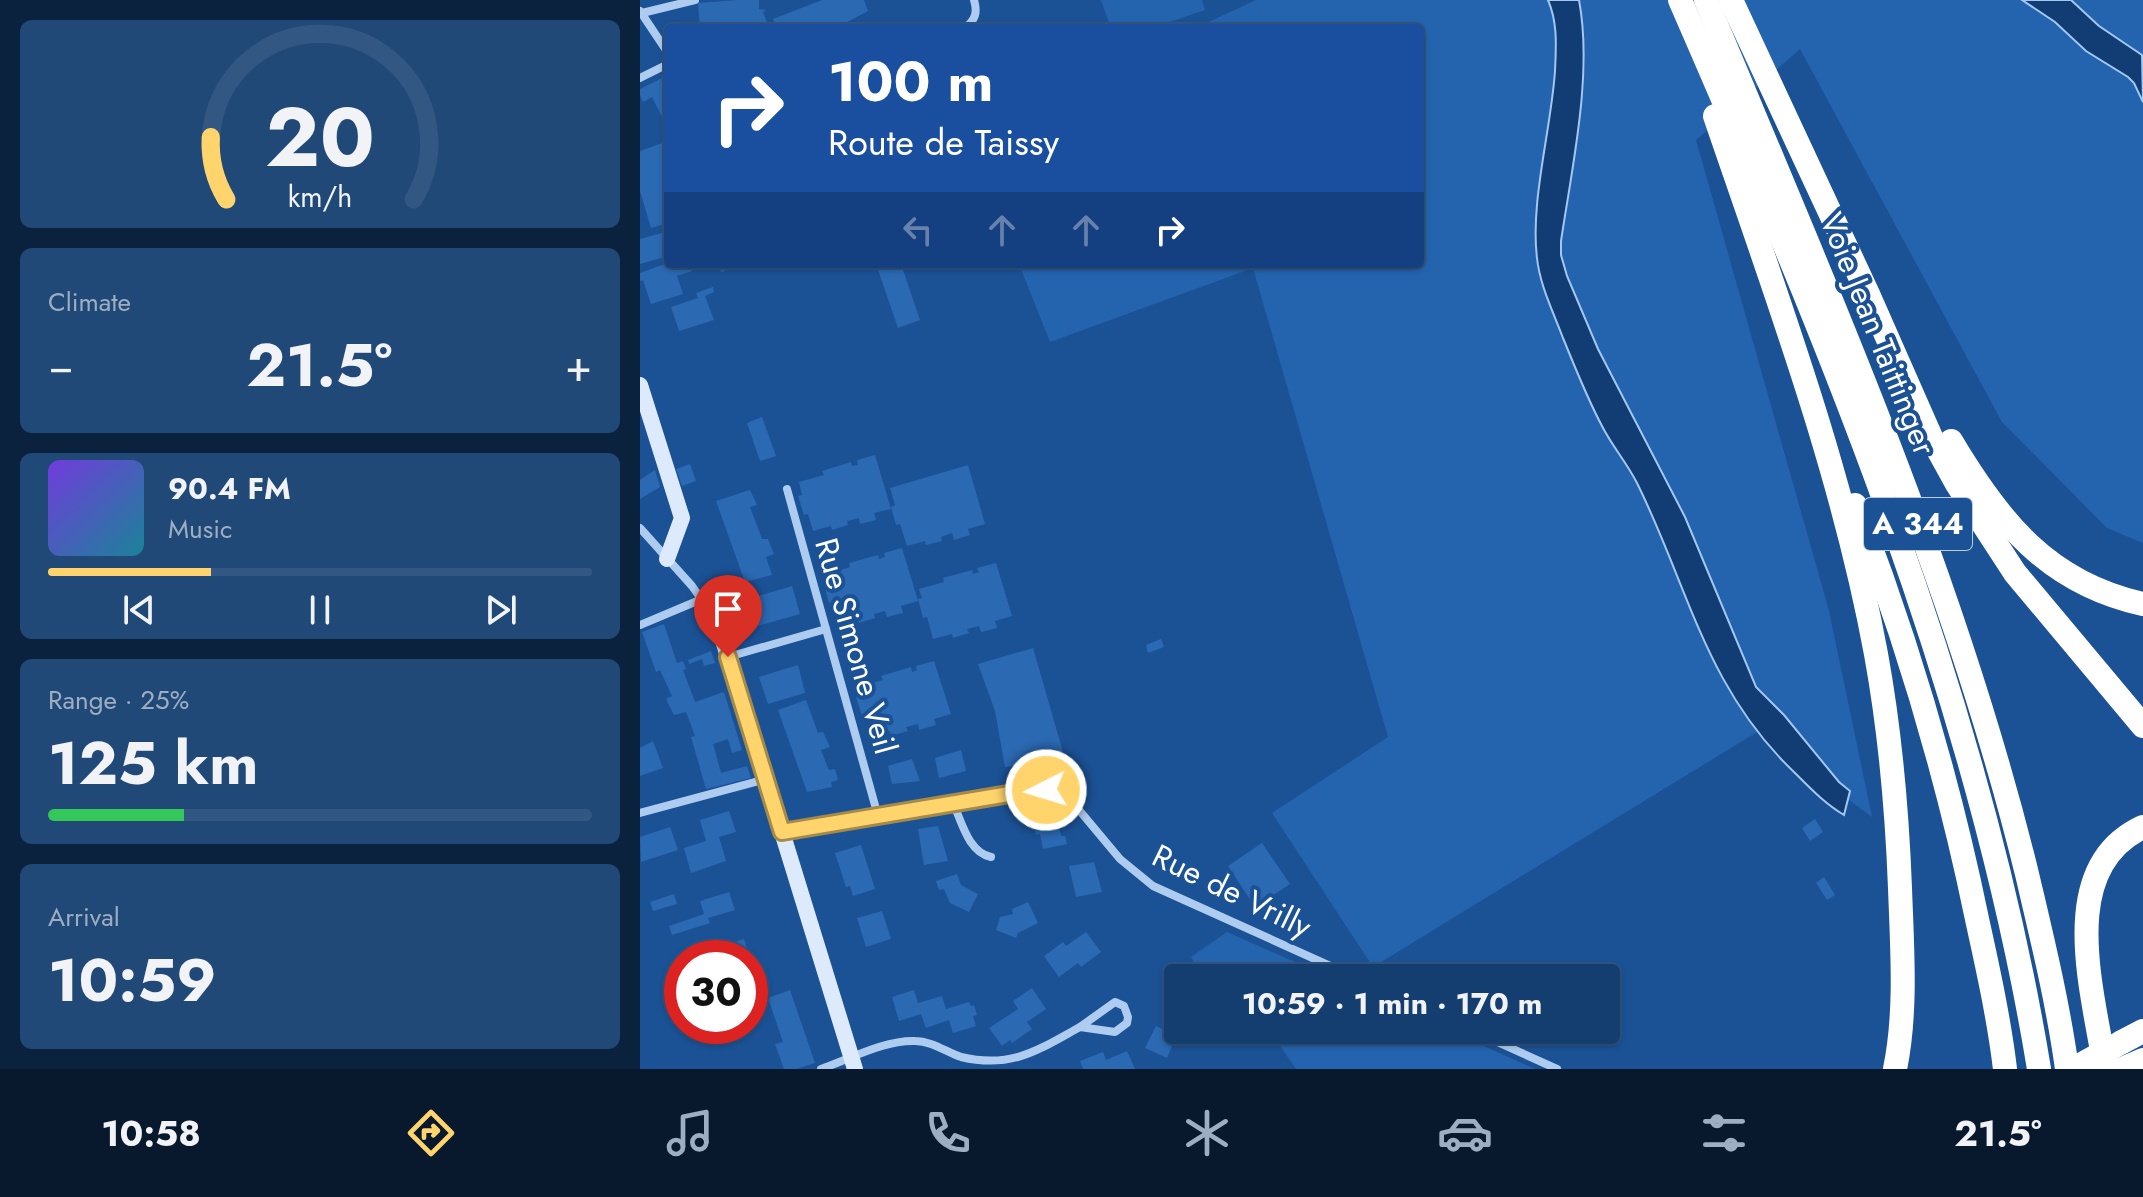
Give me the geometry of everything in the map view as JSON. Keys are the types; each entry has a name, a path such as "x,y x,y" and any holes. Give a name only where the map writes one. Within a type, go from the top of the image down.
{"highway":[{"path":"1678,0 1792,343 1842,507 1864,595 1883,700 1898,827 1901,1019 1895,1069"},
{"name":"Voie Jean Taittinger","path":"1678,0 1781,230 1860,433 1937,654 1999,865 2025,983 2039,1069"},
{"name":"Voie Jean Taittinger","path":"1706,0 1894,457 1967,660 2012,813 2041,934 2067,1069"},
{"path":"1731,0 1931,437 1957,484 2024,584 2143,726"},
{"path":"1868,294 1975,481 2023,541 2073,578 2113,596 2143,604"},
{"path":"1792,343 1869,543 1937,750 1964,857 2000,1025 2005,1069"},
{"path":"2124,1066 2087,943 2087,903 2103,860 2122,840 2143,827"},
{"path":"2073,1069 2133,1036"}],"street":[{"path":"664,47 641,12 695,0"},
{"path":"970,24 977,10 974,0"},
{"path":"640,78 664,66"},
{"path":"640,385 682,518 667,559"},
{"name":"Rue Simone Veil","path":"787,489 878,816"},
{"path":"640,528 702,599 717,621 853,1064"},
{"path":"640,625 702,599"},
{"path":"728,657 826,629"},
{"path":"640,813 766,779"},
{"name":"Rue de Vrilly","path":"782,832 1021,792 1058,793 1080,809 1120,859 1153,886 1326,964"},
{"path":"953,803 971,844 982,855 991,857"},
{"path":"821,1069 853,1064 895,1043 915,1041 992,1065 1023,1058 1080,1027 1115,1002 1124,1006 1128,1017 1127,1023 1115,1032 1080,1027"},
{"path":"1502,1044 1557,1069"}],"shaded area":[{"path":"1101,0 1202,0 1205,10 1164,24 1110,24"},
{"path":"1256,0 2143,0 2143,543 2107,528 2002,422 1800,49 1696,140 1829,611 1872,817 1757,732 1378,964 1371,964 1272,813 1388,737 1253,268 1424,268 1424,24 1205,24"},
{"path":"1548,0 1579,0 1583,29 1579,120 1561,241 1567,276 1598,349 1685,517 1756,687 1850,791 1844,815 1794,772 1739,706 1702,635 1637,483 1591,405 1547,298 1537,258 1536,213 1555,71 1555,26"},
{"path":"2022,0 2071,0 2099,26 2142,55 2143,102 2128,77 2086,51 2055,22"},
{"path":"1021,268 1253,268 1050,342"},
{"path":"1227,932 1299,964 1195,964 1191,957"},
{"path":"1279,1044 1479,1044 1535,1069 1296,1069"}],"building":[{"path":"759,0 759,9 767,10 763,12 768,24 700,24 698,3"},
{"path":"822,0 864,0 868,11 844,24 775,24 773,19"},
{"path":"664,77 664,121 652,97 643,102 640,89"},
{"path":"664,142 664,224 651,228 640,191 640,151"},
{"path":"662,233 664,257 640,264 640,239"},
{"path":"664,264 664,268 692,268 692,271 677,276 683,294 651,304 643,280 640,281 640,273"},
{"path":"877,268 902,268 920,320 898,328"},
{"path":"713,287 714,292 705,296 714,320 679,331 671,307 698,298 696,293"},
{"path":"762,417 776,456 760,461 747,423"},
{"path":"875,455 891,509 874,513 876,520 860,524 859,518 832,530 831,526 813,531 798,496 802,495 799,482 824,475 822,471 851,462 852,466 858,465 857,460"},
{"path":"690,464 696,481 682,486 676,469"},
{"path":"968,465 985,524 968,529 970,535 954,540 952,533 941,537 942,541 926,545 925,541 907,546 900,524 896,525 890,488"},
{"path":"655,470 660,487 640,499 640,480"},
{"path":"750,490 757,505 750,507 762,539 768,539 774,554 766,557 772,575 745,582 716,501"},
{"path":"902,548 918,601 901,606 903,613 887,617 885,611 859,623 858,619 840,624 833,602 829,603 825,575 850,567 849,563 878,555 879,559 885,557 884,553"},
{"path":"996,563 1012,616 995,621 997,628 981,632 979,626 953,638 952,634 933,639 927,617 923,618 919,589 944,582 943,578 972,570 973,574 979,572 977,568"},
{"path":"792,586 800,614 744,630 735,603"},
{"path":"664,624 677,663 683,661 686,669 683,670 695,702 724,692 742,750 732,753 728,739 713,744 721,773 747,766 751,778 706,789 691,737 695,736 686,712 674,715 666,699 672,696 660,670 656,672 642,632"},
{"path":"1161,639 1164,647 1148,653 1146,645"},
{"path":"1033,648 1067,766 1057,763 1005,767 995,711 978,664"},
{"path":"711,651 715,663 704,666 702,659 689,664 688,660"},
{"path":"934,661 951,714 934,719 936,725 919,730 918,724 891,736 890,731 872,736 866,714 862,716 856,697 860,695 858,687 911,667 912,672 917,670 916,666"},
{"path":"798,665 805,693 768,704 759,677"},
{"path":"806,700 818,733 823,732 830,747 821,750 828,768 835,769 838,780 831,782 832,787 807,792 778,710"},
{"path":"653,741 663,768 640,776 640,748"},
{"path":"961,750 966,771 939,778 935,758"},
{"path":"912,759 920,781 892,784 888,766"},
{"path":"729,811 736,832 719,837 726,861 691,873 684,848 706,841 700,820"},
{"path":"1047,811 1048,816 1057,815 1061,836 1065,836 1067,844 1043,849 1040,834 1036,835 1032,814"},
{"path":"1815,819 1823,832 1810,841 1802,828"},
{"path":"938,826 948,861 924,865 918,829"},
{"path":"670,827 678,850 641,862 640,837"},
{"path":"1262,843 1290,884 1255,907 1228,866"},
{"path":"861,845 875,889 853,896 850,886 846,887 835,853"},
{"path":"1094,862 1102,892 1076,897 1069,866"},
{"path":"957,874 961,885 978,894 969,912 950,903 944,889 939,890 936,881"},
{"path":"1824,877 1835,895 1827,900 1816,883"},
{"path":"729,892 735,910 708,918 710,923 672,935 669,926 704,914 700,901"},
{"path":"674,894 677,904 653,911 650,902"},
{"path":"1028,902 1038,923 1018,933 1016,938 996,930 1000,917 1013,914 1012,909"},
{"path":"882,911 891,939 866,947 857,918"},
{"path":"1086,932 1101,952 1081,967 1078,963 1059,977 1044,956 1063,942 1066,946"},
{"path":"1032,988 1046,1009 1027,1022 1032,1029 1002,1046 989,1028 1018,1009 1013,1001"},
{"path":"790,990 815,1063 797,1069 784,1069 775,1044 783,1042 768,998"},
{"path":"914,990 918,1003 942,996 946,1009 969,1002 971,1006 974,1005 977,1015 973,1016 976,1026 953,1033 949,1020 926,1028 921,1014 899,1021 892,997"},
{"path":"1156,1026 1164,1030 1164,1044 1173,1044 1167,1058 1145,1048"},
{"path":"1127,1051 1135,1069 1083,1069 1080,1061 1103,1052 1106,1060"}],"route":[{"path":"728,657 782,832 1046,790"}]}
